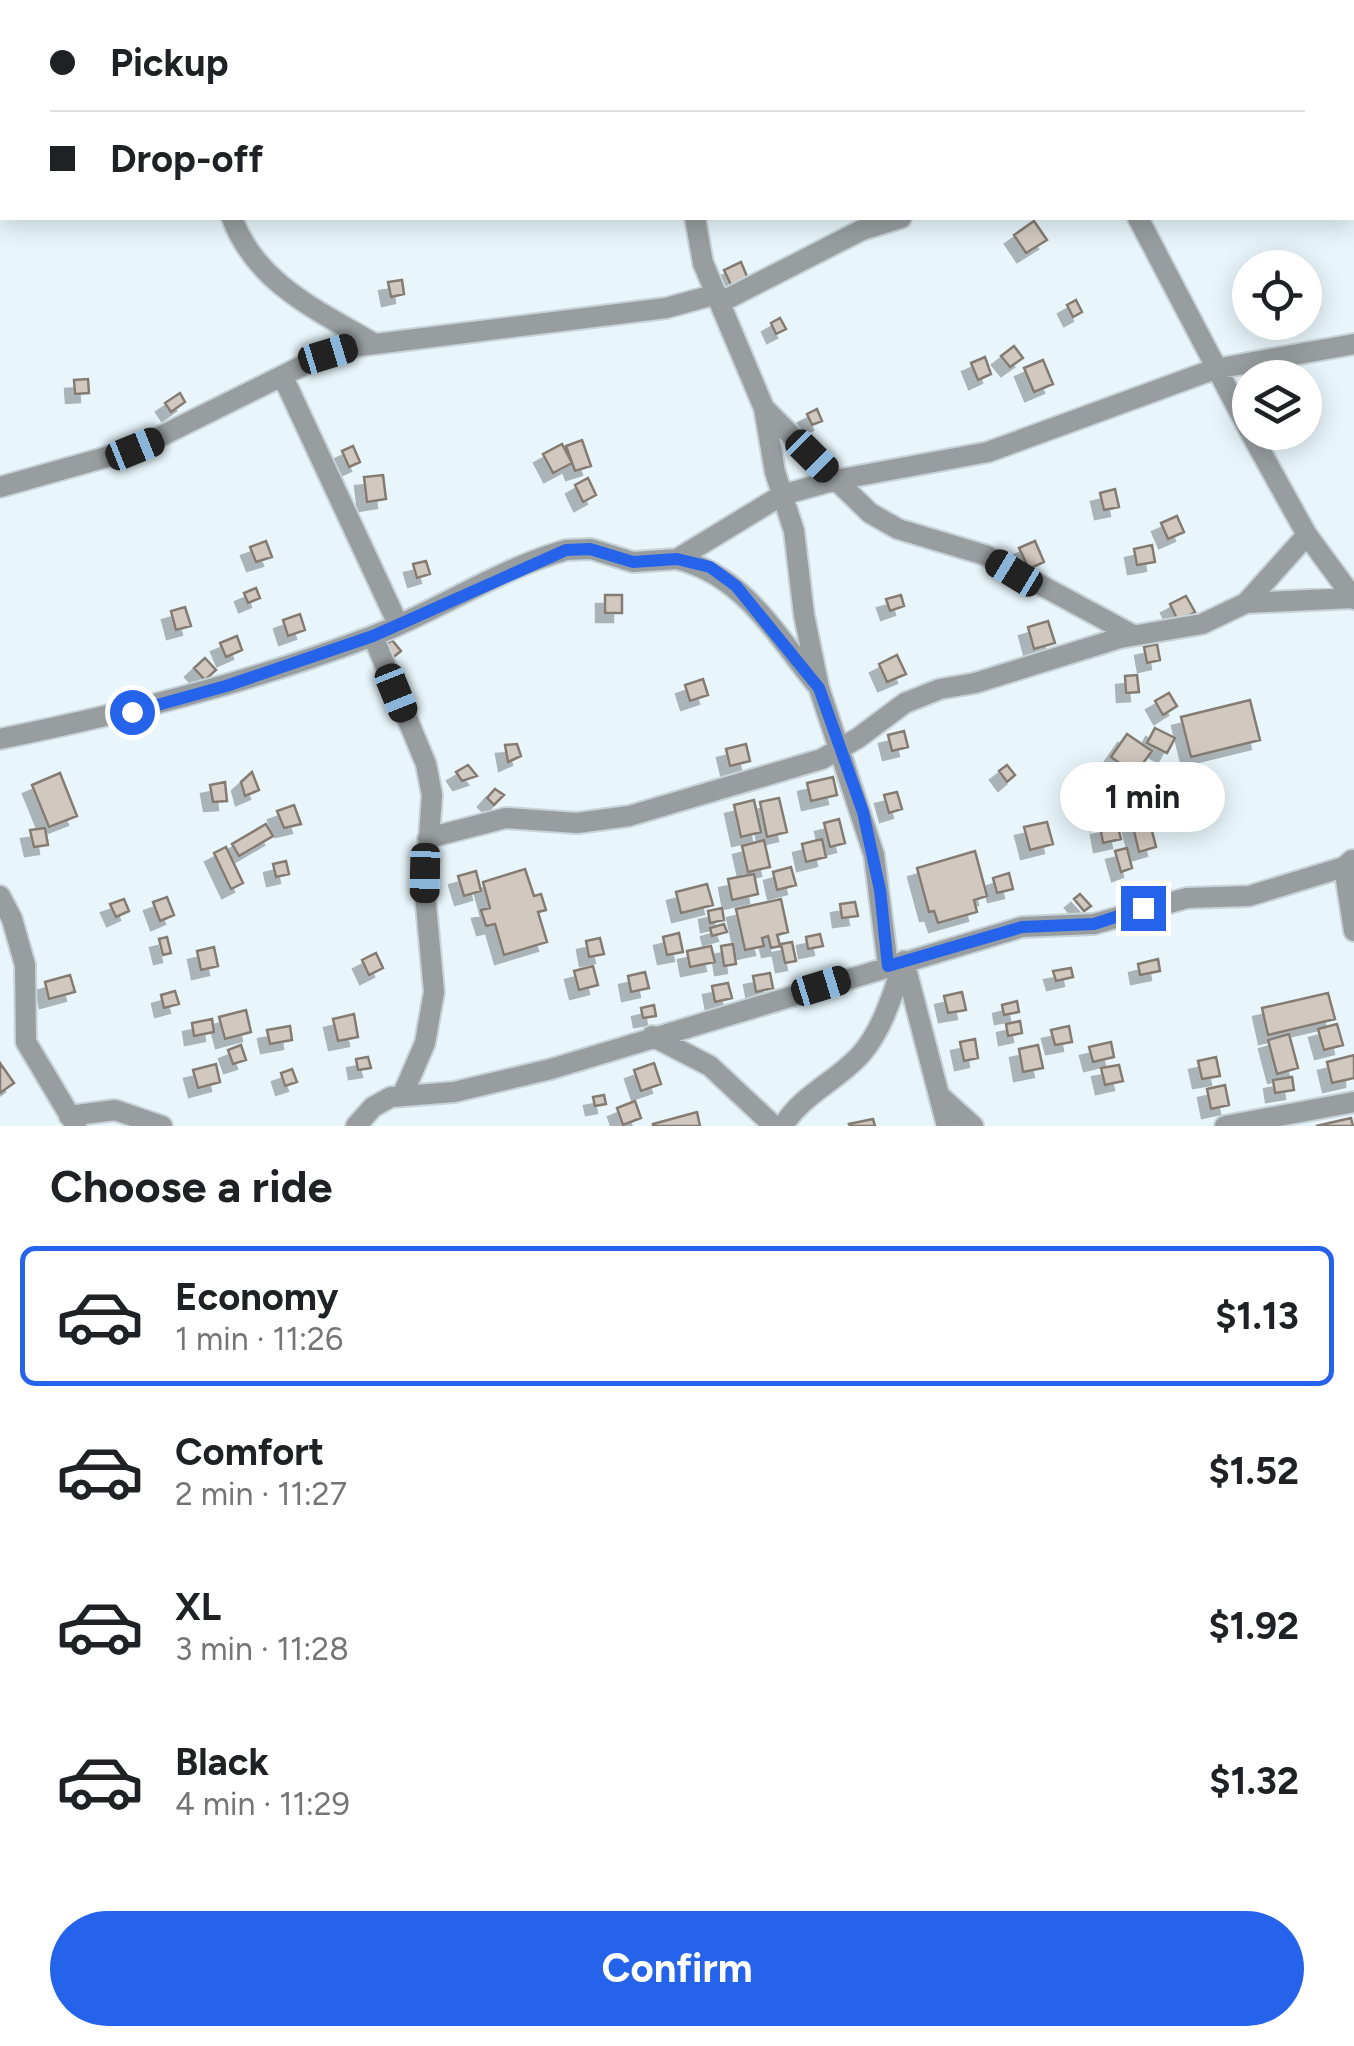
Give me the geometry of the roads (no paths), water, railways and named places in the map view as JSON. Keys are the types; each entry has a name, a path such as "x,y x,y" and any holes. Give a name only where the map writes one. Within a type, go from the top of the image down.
{"street":[{"path":"233,220 245,246 272,279 373,343"},
{"path":"695,220 703,262 764,408 782,495 794,531 804,616 819,688 874,855 896,964 942,1098 947,1126"},
{"path":"0,487 135,449 328,354 373,343 666,308 719,298 884,220"},
{"path":"1139,220 1232,400"},
{"path":"677,559 782,495 836,480 1005,447 1215,369 1354,344"},
{"path":"283,377 398,624"},
{"path":"764,408 870,513 898,529 986,555 1134,635"},
{"path":"1260,450 1307,535 1351,592"},
{"path":"428,838 506,818 577,822 629,816 842,749 887,714 924,694 1134,635 1202,624 1246,602 1307,535"},
{"path":"0,739 165,705 373,636 566,550 590,549 633,562 677,559 710,567 736,586 819,688"},
{"path":"1246,602 1351,592"},
{"path":"373,636 430,780 425,894 432,1008 425,1042 403,1094"},
{"path":"356,1126 382,1101 403,1094 454,1092 492,1079 537,1073 1040,923 1094,924 1187,898 1269,892 1349,863 1354,931"},
{"path":"0,896 12,919 25,964 26,1042 72,1121 115,1110 162,1126"},
{"path":"782,1126 805,1098 862,1054 883,1018 896,964"},
{"path":"652,1036 710,1066 774,1126"},
{"path":"942,1098 974,1126"},
{"path":"1224,1126 1354,1102"}]}
